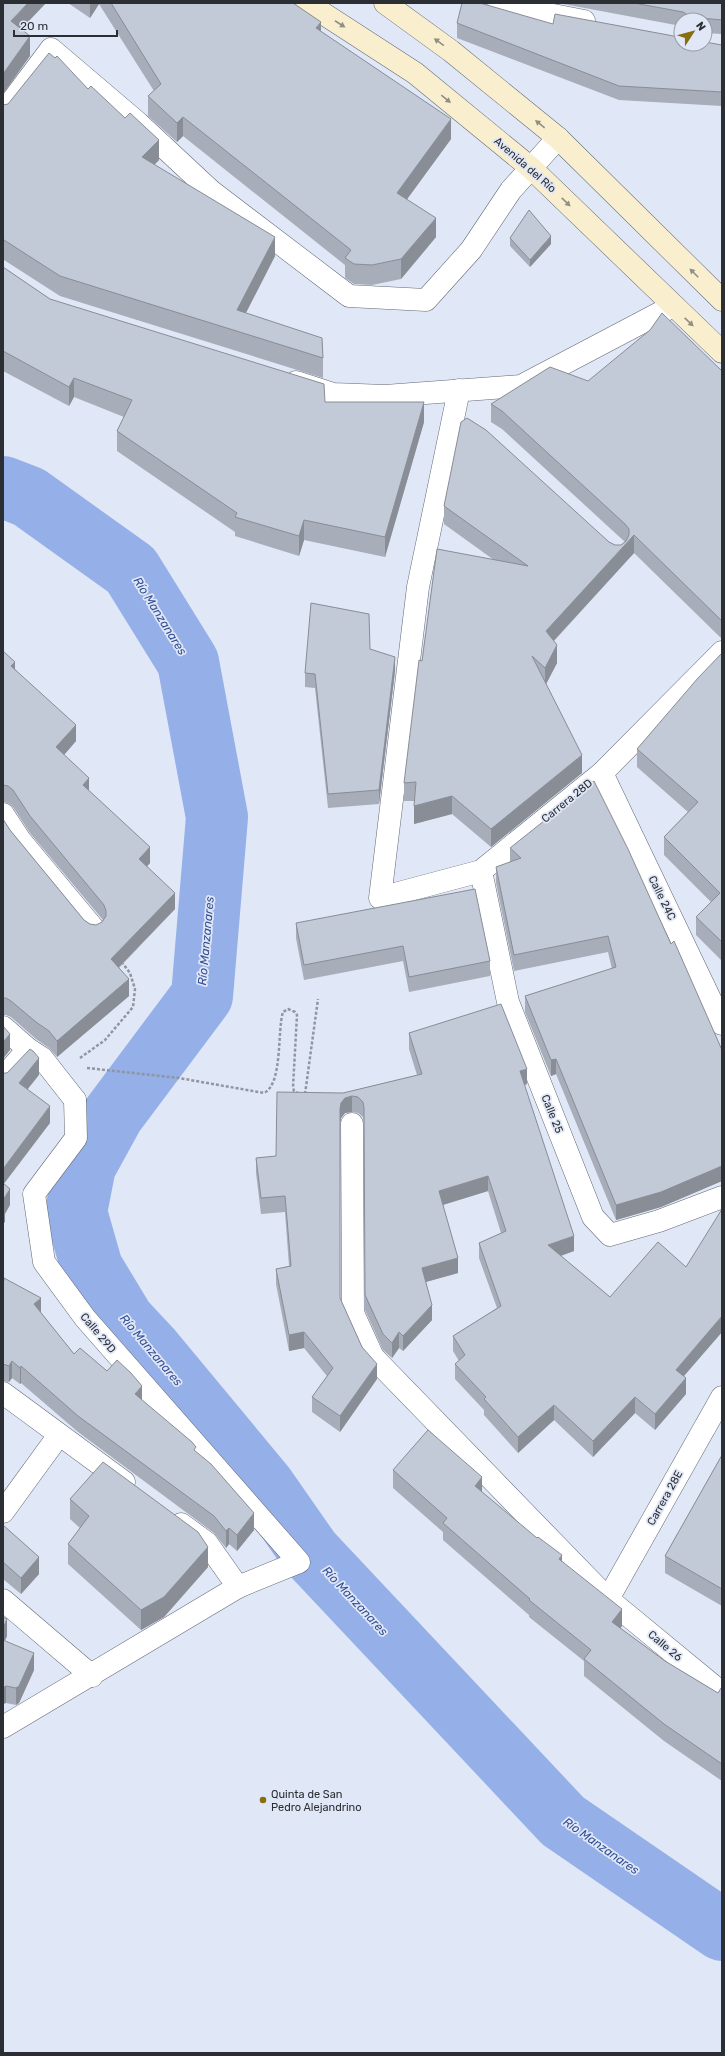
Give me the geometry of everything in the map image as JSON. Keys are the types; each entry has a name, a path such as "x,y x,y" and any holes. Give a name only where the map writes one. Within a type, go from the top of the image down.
{"main road":[{"name":"Avenida del Río","path":"307,3 415,73 531,168 722,352"},
{"path":"385,3 451,51 558,138 722,300"}],"street":[{"path":"508,4 604,25"},
{"path":"3,113 51,50 138,123 211,191 349,296 426,300 471,250 511,190 558,138"},
{"path":"280,377 333,394 385,396 521,386 673,306"},
{"path":"459,390 454,414 474,426"},
{"name":"Carrera 28D","path":"454,414 418,587 380,898 481,871 602,773 722,652"},
{"name":"Calle 24C","path":"602,773 722,1024"},
{"path":"3,814 20,840 94,929"},
{"name":"Calle 25","path":"481,871 508,1002 593,1217 610,1235 659,1221 722,1197"},
{"name":"Calle 29D","path":"3,1027 28,1049 42,1058 75,1100 76,1138 34,1194 44,1262 85,1318 299,1562 238,1587"},
{"path":"3,1078 28,1049"},
{"name":"Calle 26","path":"352,1124 353,1313 373,1357 608,1599 722,1692"},
{"path":"3,1394 143,1496"},
{"name":"Carrera 28E","path":"608,1599 722,1397"},
{"path":"3,1512 59,1435"},
{"path":"3,1727 92,1676 238,1587 207,1543 162,1510"},
{"path":"3,1600 92,1676"}],"path":[{"path":"75,1063 104,1040 133,1007 135,989 130,973 114,951 94,929"},
{"path":"305,1094 318,999"},
{"path":"117,1071 179,1078 264,1094 269,1091 276,1069 282,1015 285,1010 288,1009 295,1012 296,1015 294,1091 312,1095"}],"building":[{"path":"3,3 28,3 11,21 30,36 3,74"},
{"path":"111,3 293,3 321,22 316,28 451,119 397,193 436,218 401,259 372,265 354,264 345,258 351,250 183,117 177,123 148,96 161,84"},
{"path":"462,3 480,3 553,24 555,14 673,36 673,52 713,52 713,43 722,45 722,92 619,86 457,23"},
{"path":"634,3 722,3 722,20 713,19 713,12 683,12"},
{"path":"49,53 55,58 57,56 88,89 91,86 125,118 130,113 159,140 142,157 275,237 237,310 322,338 323,358 60,276 3,240 3,105 8,104"},
{"path":"529,210 551,236 530,260 510,238"},
{"path":"3,267 50,299 324,384 325,402 424,402 385,537 304,520 299,536 235,517 237,513 117,431 132,400 74,378 69,387 3,351"},
{"path":"662,313 722,371 722,621 634,535 546,631 557,645 545,668 532,656 582,755 491,829 452,796 414,806 416,782 404,783 419,660 422,661 437,549 528,566 444,506 461,422 467,418 486,430 609,542 615,545 621,545 626,541 629,535 629,529 625,524 502,411 491,404 550,367 588,381 650,330"},
{"path":"311,603 369,614 370,649 395,657 379,790 328,794 315,674 305,673"},
{"path":"3,651 15,662 11,666 76,725 56,747 89,778 83,785 150,847 139,859 175,893 111,959 129,979 57,1041 49,1031 11,1001 3,998 3,819 10,830 84,920 90,924 96,925 102,922 106,916 106,911 104,905 30,816 13,790 8,786 3,785"},
{"path":"722,653 722,942 696,917 720,893 664,837 698,802 637,749 698,678"},
{"path":"594,781 628,849 671,944 674,941 722,1050 722,1166 661,1192 616,1205 556,1059 551,1060 525,996 616,967 608,936 514,955 496,867 521,858 510,848"},
{"path":"475,889 490,961 409,977 403,946 304,965 296,923"},
{"path":"501,1004 527,1069 520,1071 574,1236 548,1245 610,1297 658,1242 686,1267 722,1209 722,1316 676,1370 686,1378 655,1414 635,1397 593,1441 554,1405 518,1437 484,1399 486,1397 455,1364 465,1355 453,1336 501,1306 479,1243 506,1231 488,1176 439,1191 458,1258 422,1268 432,1305 403,1336 399,1332 392,1343 383,1334 365,1295 364,1108 363,1102 358,1097 352,1096 345,1098 341,1103 340,1109 340,1298 362,1347 377,1364 340,1416 312,1397 333,1368 304,1332 289,1335 276,1269 291,1266 285,1196 261,1198 256,1158 276,1156 277,1092 343,1093 422,1074 409,1033"},
{"path":"3,1026 10,1034 3,1042"},
{"path":"30,1049 39,1058 19,1083 50,1106 3,1169 3,1073 7,1073"},
{"path":"3,1183 10,1189 3,1200"},
{"path":"4,1278 41,1298 34,1304 74,1354 80,1348 107,1371 117,1360 131,1373 142,1386 135,1394 192,1442 196,1447 194,1450 211,1464 254,1513 237,1535 229,1528 226,1531 214,1516 78,1416 21,1366 20,1368 12,1361 9,1366 3,1364"},
{"path":"428,1430 482,1477 475,1486 537,1538 538,1537 562,1555 559,1559 622,1609 612,1622 665,1661 718,1693 722,1688 722,1764 664,1724 584,1659 591,1650 529,1600 530,1599 443,1523 447,1518 393,1470"},
{"path":"722,1455 722,1589 665,1556"},
{"path":"103,1462 198,1532 208,1547 164,1597 141,1610 68,1544 89,1516 70,1499"},
{"path":"3,1525 39,1557 21,1578 3,1562"},
{"path":"3,1617 7,1619 3,1628"},
{"path":"3,1640 34,1653 19,1686 16,1688 6,1686 3,1688"}],"waterway":[{"name":"Río Manzanares","path":"3,487 29,497 131,570 188,662 217,817 202,996 113,1115 85,1166 76,1212 92,1268 124,1321 152,1351 264,1486 310,1552 563,1821 722,1930"}],"place":[{"name":"Quinta de San Pedro Alejandrino","path":"263,1800"}]}
